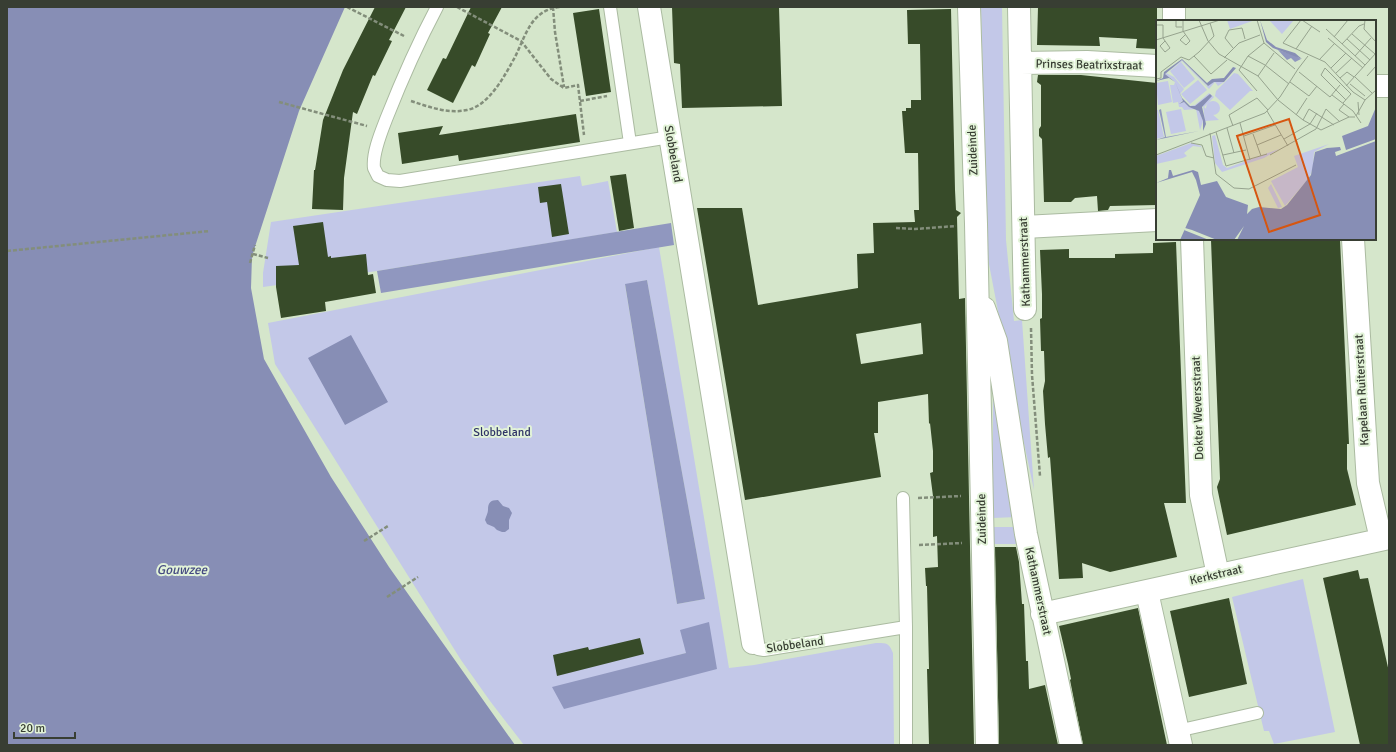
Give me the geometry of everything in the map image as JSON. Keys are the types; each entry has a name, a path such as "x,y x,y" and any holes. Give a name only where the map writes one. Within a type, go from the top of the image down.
{"street":[{"name":"Slobbeland","path":"649,7 753,643"},
{"name":"Zuideinde","path":"968,7 978,292 987,745"},
{"name":"Kathammerstraat","path":"1019,7 1025,309"},
{"path":"1174,7 1174,20"},
{"name":"Prinses Beatrixstraat","path":"1020,63 1087,62 1156,66"},
{"path":"1376,86 1389,86"},
{"path":"1024,227 1156,220"},
{"name":"Dokter Weversstraat","path":"1192,240 1201,495 1218,575"},
{"name":"Kapelaan Ruiterstraat","path":"1353,240 1368,484 1385,539"},
{"name":"Zuideinde","path":"978,292 996,342"},
{"name":"Kathammerstraat","path":"996,342 1026,534 1071,745"},
{"name":"Kerkstraat","path":"1042,614 1385,539"},
{"path":"1147,592 1179,738"}],"lane":[{"path":"438,7 418,43 382,130 375,152 374,167 378,176 387,180 400,181 670,137"},
{"path":"610,7 630,143"},
{"path":"903,498 906,627 906,745"},
{"name":"Slobbeland","path":"753,643 758,649 764,650 906,627"},
{"path":"1179,738 1257,713"}],"path":[{"path":"347,7 418,43"},
{"path":"457,7 521,42 551,80 564,88 578,85 586,151"},
{"path":"553,7 555,32 564,88"},
{"path":"395,96 433,108 452,111 468,110 479,106 492,93 515,57 528,28 541,13 553,7 561,7"},
{"path":"580,101 622,94"},
{"path":"279,102 382,130"},
{"path":"896,228 915,229 976,224"},
{"path":"7,250 210,232"},
{"path":"250,263 255,245"},
{"path":"253,254 268,258"},
{"name":"Kathammerstraat","path":"1025,309 1031,319 1032,375 1041,483"},
{"path":"903,498 958,497"},
{"path":"364,541 388,526"},
{"path":"904,545 982,543"},
{"path":"388,597 418,577"}],"green space":[{"path":"981,7 1002,7 1006,240 1014,321 1022,320 1034,490 988,259"},
{"path":"580,176 582,186 608,181 617,232 377,271 263,287 263,273 271,222"},
{"name":"Slobbeland","path":"659,247 729,668 754,665 876,643 887,644 893,653 894,745 524,745 461,660 275,364 268,323","holes":["647,280 705,599 677,604 625,285","681,630 717,669 678,655 687,653"]},
{"path":"993,384 1017,517 993,518"},
{"path":"994,527 1014,527 1017,544 994,544"},
{"path":"1303,579 1335,732 1274,744 1269,731 1264,731 1232,597"}],"shaded area":[{"path":"671,223 674,245 381,293 377,271"},
{"path":"647,280 705,599 677,604 625,284"},
{"path":"709,622 717,669 564,709 552,687 686,653 680,630"}],"water":[{"name":"Gouwzee","path":"7,7 345,7 299,111 252,256 251,288 264,359 331,477 389,567 515,745 7,745"},
{"path":"351,335 388,402 345,425 308,358"},
{"path":"498,500 503,506 509,508 512,513 509,520 509,529 505,532 497,530 487,524 485,520 488,512 488,505 491,501"}],"building":[{"path":"375,7 406,7 389,40 392,41 375,76 373,75 357,114 353,112 344,178 343,210 312,209 314,170 323,120 343,70"},
{"path":"471,7 502,7 488,33 490,34 475,67 472,65 453,103 427,90 443,58 446,59"},
{"path":"672,7 779,7 782,106 682,108 680,64 674,63"},
{"path":"1038,7 1157,7 1156,49 1136,48 1137,39 1099,37 1100,46 1037,45"},
{"path":"599,9 611,92 586,96 573,13"},
{"path":"951,9 955,190 956,210 961,213 957,217 959,299 965,298 974,745 929,745 927,669 929,669 927,586 925,568 938,567 937,536 933,537 933,496 930,473 933,472 933,451 930,423 929,424 928,394 878,402 878,433 874,433 881,477 745,500 697,208 742,208 758,305 858,288 857,254 874,253 873,223 915,222 914,210 919,210 918,153 905,153 902,111 906,111 906,108 911,108 911,100 921,100 920,44 908,44 907,10","holes":["921,323 923,354 861,364 856,334"]},
{"path":"1038,75 1081,75 1156,83 1156,205 1110,206 1108,210 1098,211 1097,196 1075,198 1071,202 1044,202 1042,139 1039,136 1039,129 1041,126 1041,85 1037,82"},
{"path":"576,114 580,142 459,161 458,155 402,164 398,133 443,126 439,135"},
{"path":"626,174 634,228 619,231 610,176"},
{"path":"561,184 569,234 552,237 547,202 540,203 538,187"},
{"path":"323,222 328,257 331,256 331,258 366,254 368,275 373,274 376,293 325,302 326,311 281,318 276,287 276,266 299,265 293,226"},
{"path":"1211,240 1340,240 1349,444 1347,444 1347,469 1356,505 1227,535 1217,487 1220,479"},
{"path":"1176,242 1186,503 1164,503 1177,557 1110,572 1082,563 1083,578 1059,579 1050,457 1048,458 1043,391 1045,381 1044,351 1041,351 1040,319 1042,318 1042,294 1040,250 1069,249 1069,258 1115,258 1115,254 1153,253 1153,243"},
{"path":"995,547 1016,547 1019,562 1022,604 1024,604 1026,661 1028,661 1029,689 1045,685 1058,745 999,745"},
{"path":"1358,570 1360,579 1368,578 1389,672 1389,745 1360,745 1323,578"},
{"path":"1229,598 1247,684 1189,697 1170,611"},
{"path":"1138,608 1167,745 1083,745 1068,664 1059,626"},
{"path":"640,638 644,654 557,676 553,655 588,647 589,650"}]}
